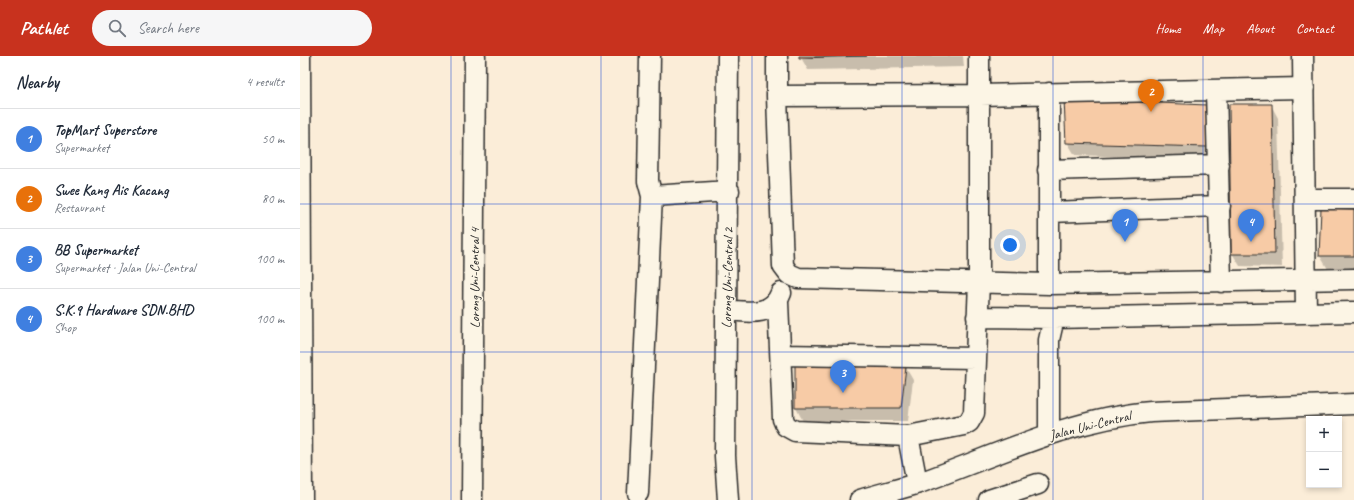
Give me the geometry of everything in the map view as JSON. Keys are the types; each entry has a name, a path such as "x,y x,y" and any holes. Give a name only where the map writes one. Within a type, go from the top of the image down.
{"street":[{"path":"300,56 302,500"},
{"name":"Lorong Uni-Central 4","path":"472,500 475,56"},
{"path":"638,493 652,196 648,181 650,56"},
{"name":"Lorong Uni-Central 2","path":"728,56 729,191 725,456 728,500"},
{"path":"777,56 783,266 789,274 798,278 978,281 1049,284 1354,279"},
{"path":"789,274 778,302 783,418 786,426 795,432 908,436 964,425 969,422 974,413 976,358 980,56"},
{"path":"1303,56 1306,313"},
{"path":"777,96 980,95 1304,88"},
{"path":"1216,90 1221,282"},
{"path":"1049,93 1049,284"},
{"path":"1048,170 1219,165"},
{"path":"652,196 729,191"},
{"path":"1305,199 1354,199"},
{"path":"1048,212 1220,206"},
{"path":"727,310 764,311 778,302"},
{"path":"977,317 1054,318 1354,312"},
{"path":"1049,434 1049,340 1054,318"},
{"path":"781,355 976,358"},
{"name":"Jalan Uni-Central","path":"860,500 917,483 1049,434 1120,415 1151,412 1354,404"},
{"path":"908,436 917,483"},
{"path":"989,500 1038,484"}],"building":[{"path":"799,56 867,56 799,58"},
{"path":"1064,99 1207,105 1207,147 1066,143"},
{"path":"1229,104 1272,104 1275,254 1231,254"},
{"path":"1321,209 1354,210 1354,256 1319,256"},
{"path":"798,359 906,367 901,408 795,408 795,366"}],"place":[{"name":"Swee Kang Ais Kacang","path":"1151,112"},
{"name":"TopMart Superstore","path":"1125,242"},
{"name":"S.K.9 Hardware SDN.BHD","path":"1251,242"},
{"name":"BB Supermarket","path":"843,393"}]}
